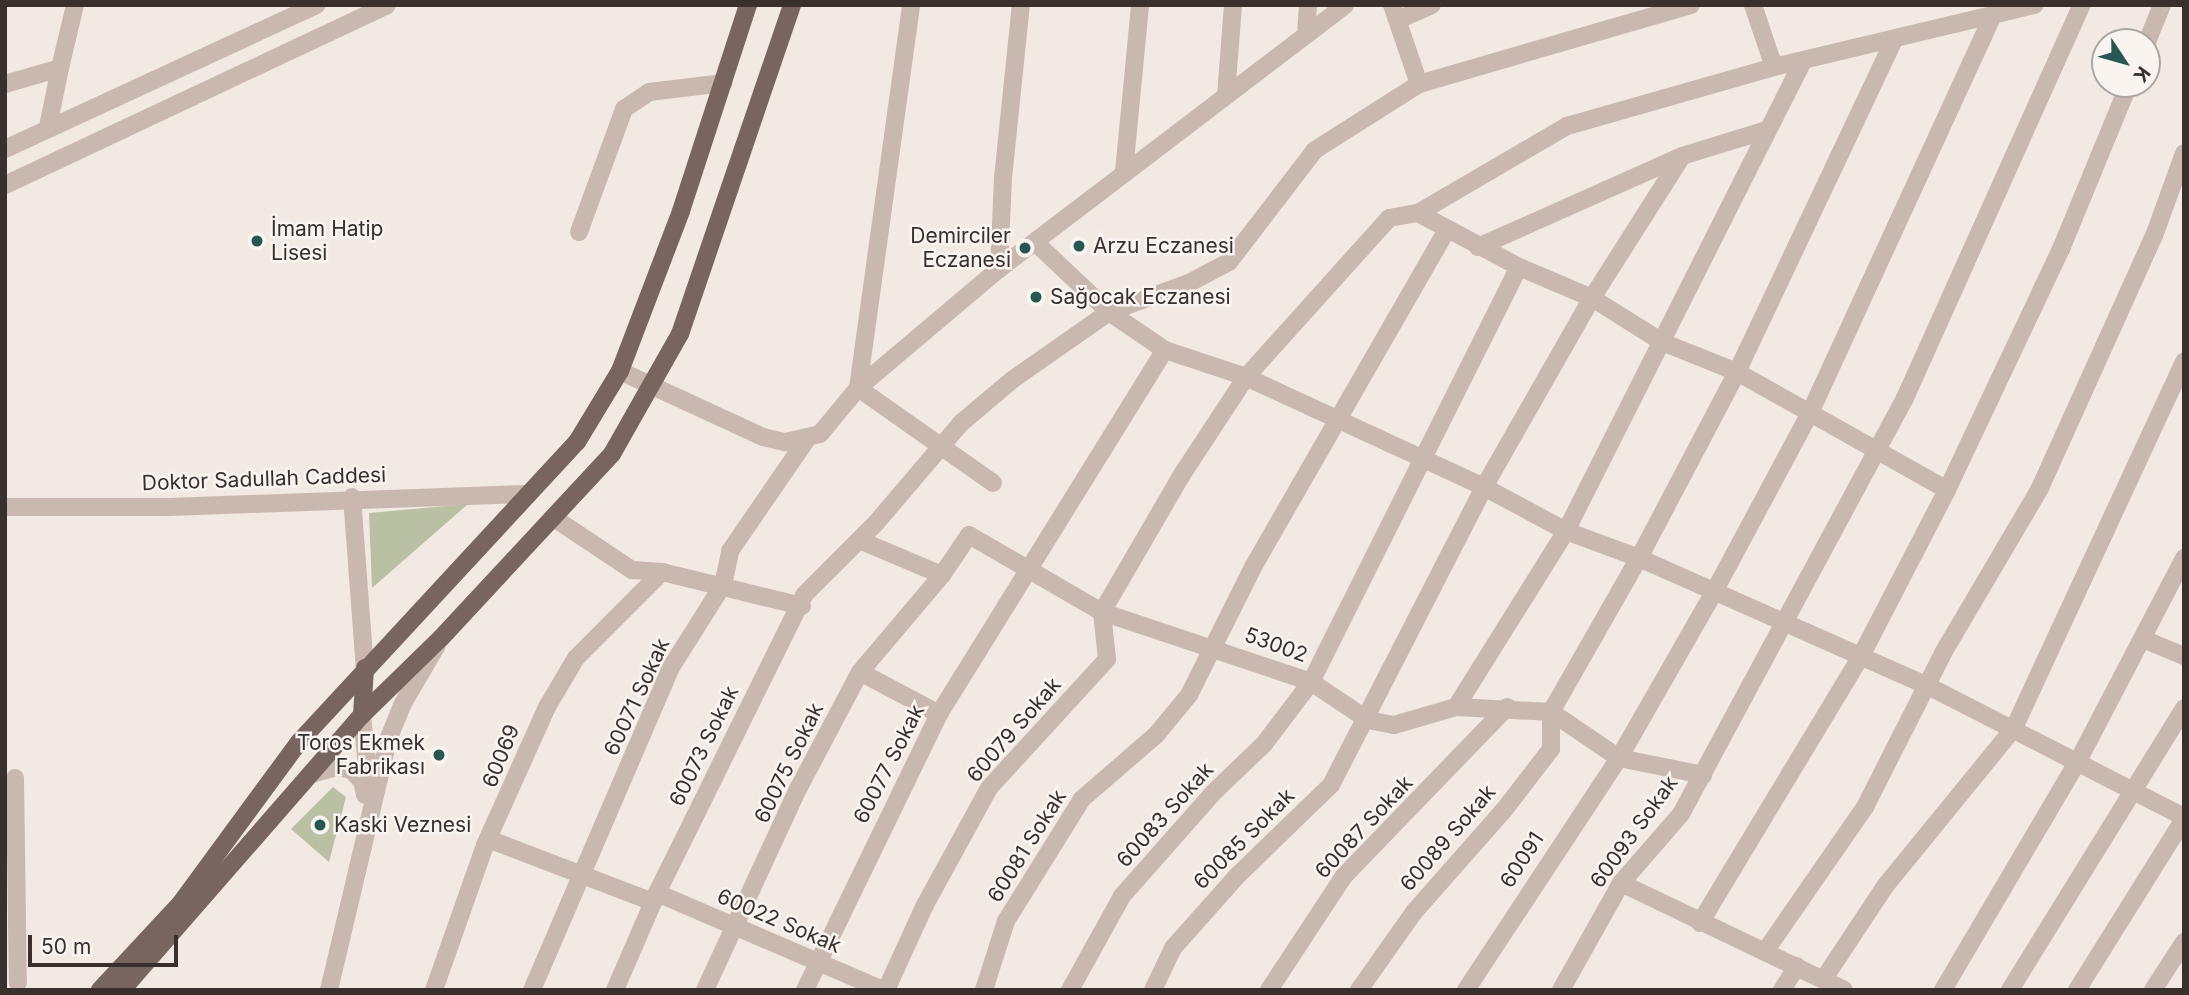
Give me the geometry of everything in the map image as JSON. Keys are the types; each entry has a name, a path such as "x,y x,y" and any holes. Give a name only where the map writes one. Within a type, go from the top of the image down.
{"main road":[{"path":"100,990 180,904 299,742 525,494 577,442 620,370 681,211 748,5"},
{"path":"122,990 362,715 441,638 612,454 680,334 792,5"},
{"path":"362,715 365,668"}],"street":[{"path":"48,127 75,5"},
{"path":"5,149 316,5"},
{"path":"5,185 387,5"},
{"path":"911,5 858,388 993,483"},
{"path":"999,269 1003,178 1021,5"},
{"path":"1124,172 1140,5"},
{"path":"1226,96 1233,5"},
{"path":"1306,34 1308,5"},
{"name":"60071 Sokak","path":"532,990 583,878 670,669 723,585 730,551 807,439 820,433 858,388 999,269 1345,5"},
{"path":"1419,84 1395,13 1432,5"},
{"name":"60073 Sokak","path":"615,990 655,898 802,606 804,595 859,540 961,423 1012,380 1109,312 1189,283 1229,262 1315,150 1419,84 1691,5"},
{"path":"1753,5 1774,67"},
{"path":"1102,612 1246,377 1389,218 1418,213 1567,126 1774,67 2035,5"},
{"name":"60093 Sokak","path":"1561,990 1621,883 1681,814 1872,452 1905,398 2082,5"},
{"path":"2153,28 2162,5"},
{"name":"60091","path":"1466,990 1619,758 1714,592 1810,413 1993,16"},
{"path":"1551,712 1639,558 1737,372 1894,40"},
{"path":"1456,707 1566,531 1803,61"},
{"path":"5,84 60,68"},
{"path":"579,232 624,109 649,92 723,83"},
{"path":"1700,923 1861,656 1947,491 2061,248 2123,98"},
{"path":"1478,247 1682,156 1767,130"},
{"path":"1766,950 1865,807 1928,686 2040,488 2154,236 2184,153"},
{"name":"60085 Sokak","path":"1153,990 1182,938 1236,877 1331,785 1367,720 1485,487 1592,298 1682,156"},
{"path":"1418,213 1478,247 1592,298 1662,342 1737,372 1872,452 1947,491"},
{"name":"60081 Sokak","path":"984,990 1006,921 1082,799 1156,735 1189,695 1212,646 1336,421 1447,230"},
{"path":"1035,242 1109,312 1165,349 1246,377 1336,421 1485,487 1566,531 1639,558 1783,625 1928,686 2079,759 2131,792 2184,818 2077,990"},
{"name":"60083 Sokak","path":"1070,990 1122,896 1215,791 1264,744 1311,682 1519,267"},
{"name":"60077 Sokak","path":"805,990 816,961 939,714 1165,349"},
{"path":"1825,977 1886,886 2014,728 2184,362"},
{"path":"620,370 763,437 785,442 807,439"},
{"name":"Doktor Sadullah Caddesi","path":"5,507 170,507 352,497 525,494"},
{"path":"352,497 365,668"},
{"path":"554,518 632,570 662,572 802,606"},
{"name":"53002","path":"942,575 969,535 1002,558 1031,568 1102,612 1212,646 1311,682 1367,720"},
{"path":"859,540 942,575"},
{"path":"1943,990 2079,759 2184,558"},
{"name":"60069","path":"434,990 488,839 524,754 576,658 662,572"},
{"name":"60075 Sokak","path":"705,990 737,927 798,789 860,673 942,575"},
{"name":"60079 Sokak","path":"885,990 925,905 989,788 1107,659 1102,612"},
{"path":"329,990 369,812 402,705 441,638"},
{"path":"2143,639 2184,656"},
{"path":"860,673 939,714"},
{"path":"1367,720 1394,724 1456,707 1507,707 1551,712 1619,758 1703,775"},
{"name":"60087 Sokak","path":"1269,990 1344,876 1507,707"},
{"path":"2010,990 2184,708"},
{"name":"60089 Sokak","path":"1359,990 1414,912 1504,810 1551,748 1551,712"},
{"path":"362,715 369,812"},
{"path":"311,774 337,767 351,770 362,781 369,812"},
{"path":"15,778 17,983"},
{"name":"60022 Sokak","path":"488,839 583,878 655,898 737,927 885,990"},
{"path":"1621,883 1700,923 1825,977 1844,990"},
{"path":"2153,990 2184,942"},
{"path":"1782,990 1797,966"}],"green space":[{"path":"468,504 372,588 369,513"},
{"path":"333,787 346,797 329,862 291,829"}],"place":[{"name":"İmam Hatip Lisesi","path":"257,241"},
{"name":"Arzu Eczanesi","path":"1079,246"},
{"name":"Demirciler Eczanesi","path":"1025,248"},
{"name":"Sağocak Eczanesi","path":"1036,297"},
{"name":"Toros Ekmek Fabrikası","path":"439,755"},
{"name":"Kaski Veznesi","path":"320,825"}]}
